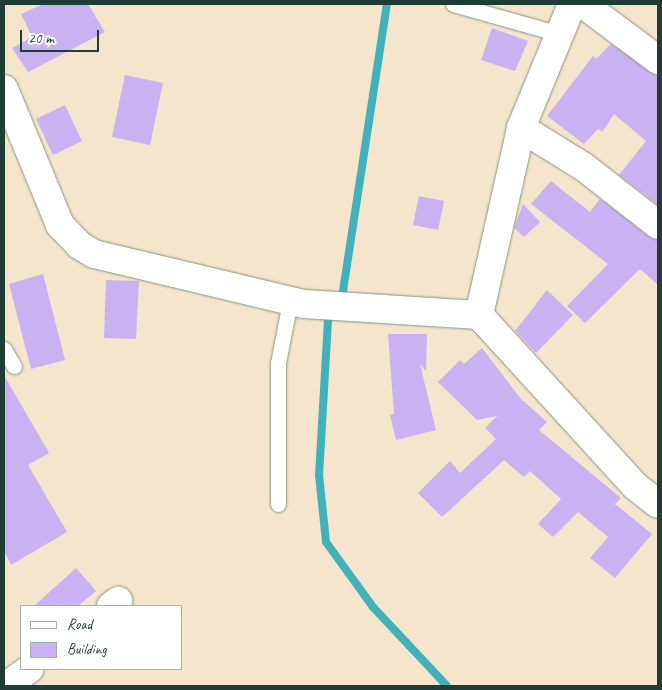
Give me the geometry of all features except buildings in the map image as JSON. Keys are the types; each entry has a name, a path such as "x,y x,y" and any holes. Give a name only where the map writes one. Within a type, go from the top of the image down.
{"street":[{"path":"479,314 521,128 572,4"},
{"path":"583,4 658,60"},
{"path":"4,89 60,225 79,246 94,254 297,303 354,310 479,314 635,486 658,504"},
{"path":"521,128 584,168 658,225"},
{"path":"6,686 28,670"}],"lane":[{"path":"453,4 560,34"},
{"path":"278,504 278,363 297,303"},
{"path":"4,349 14,366"}],"waterway":[{"path":"338,301 343,291 387,4"},
{"path":"333,312 328,320 319,475 326,542 373,607 447,686"}]}
